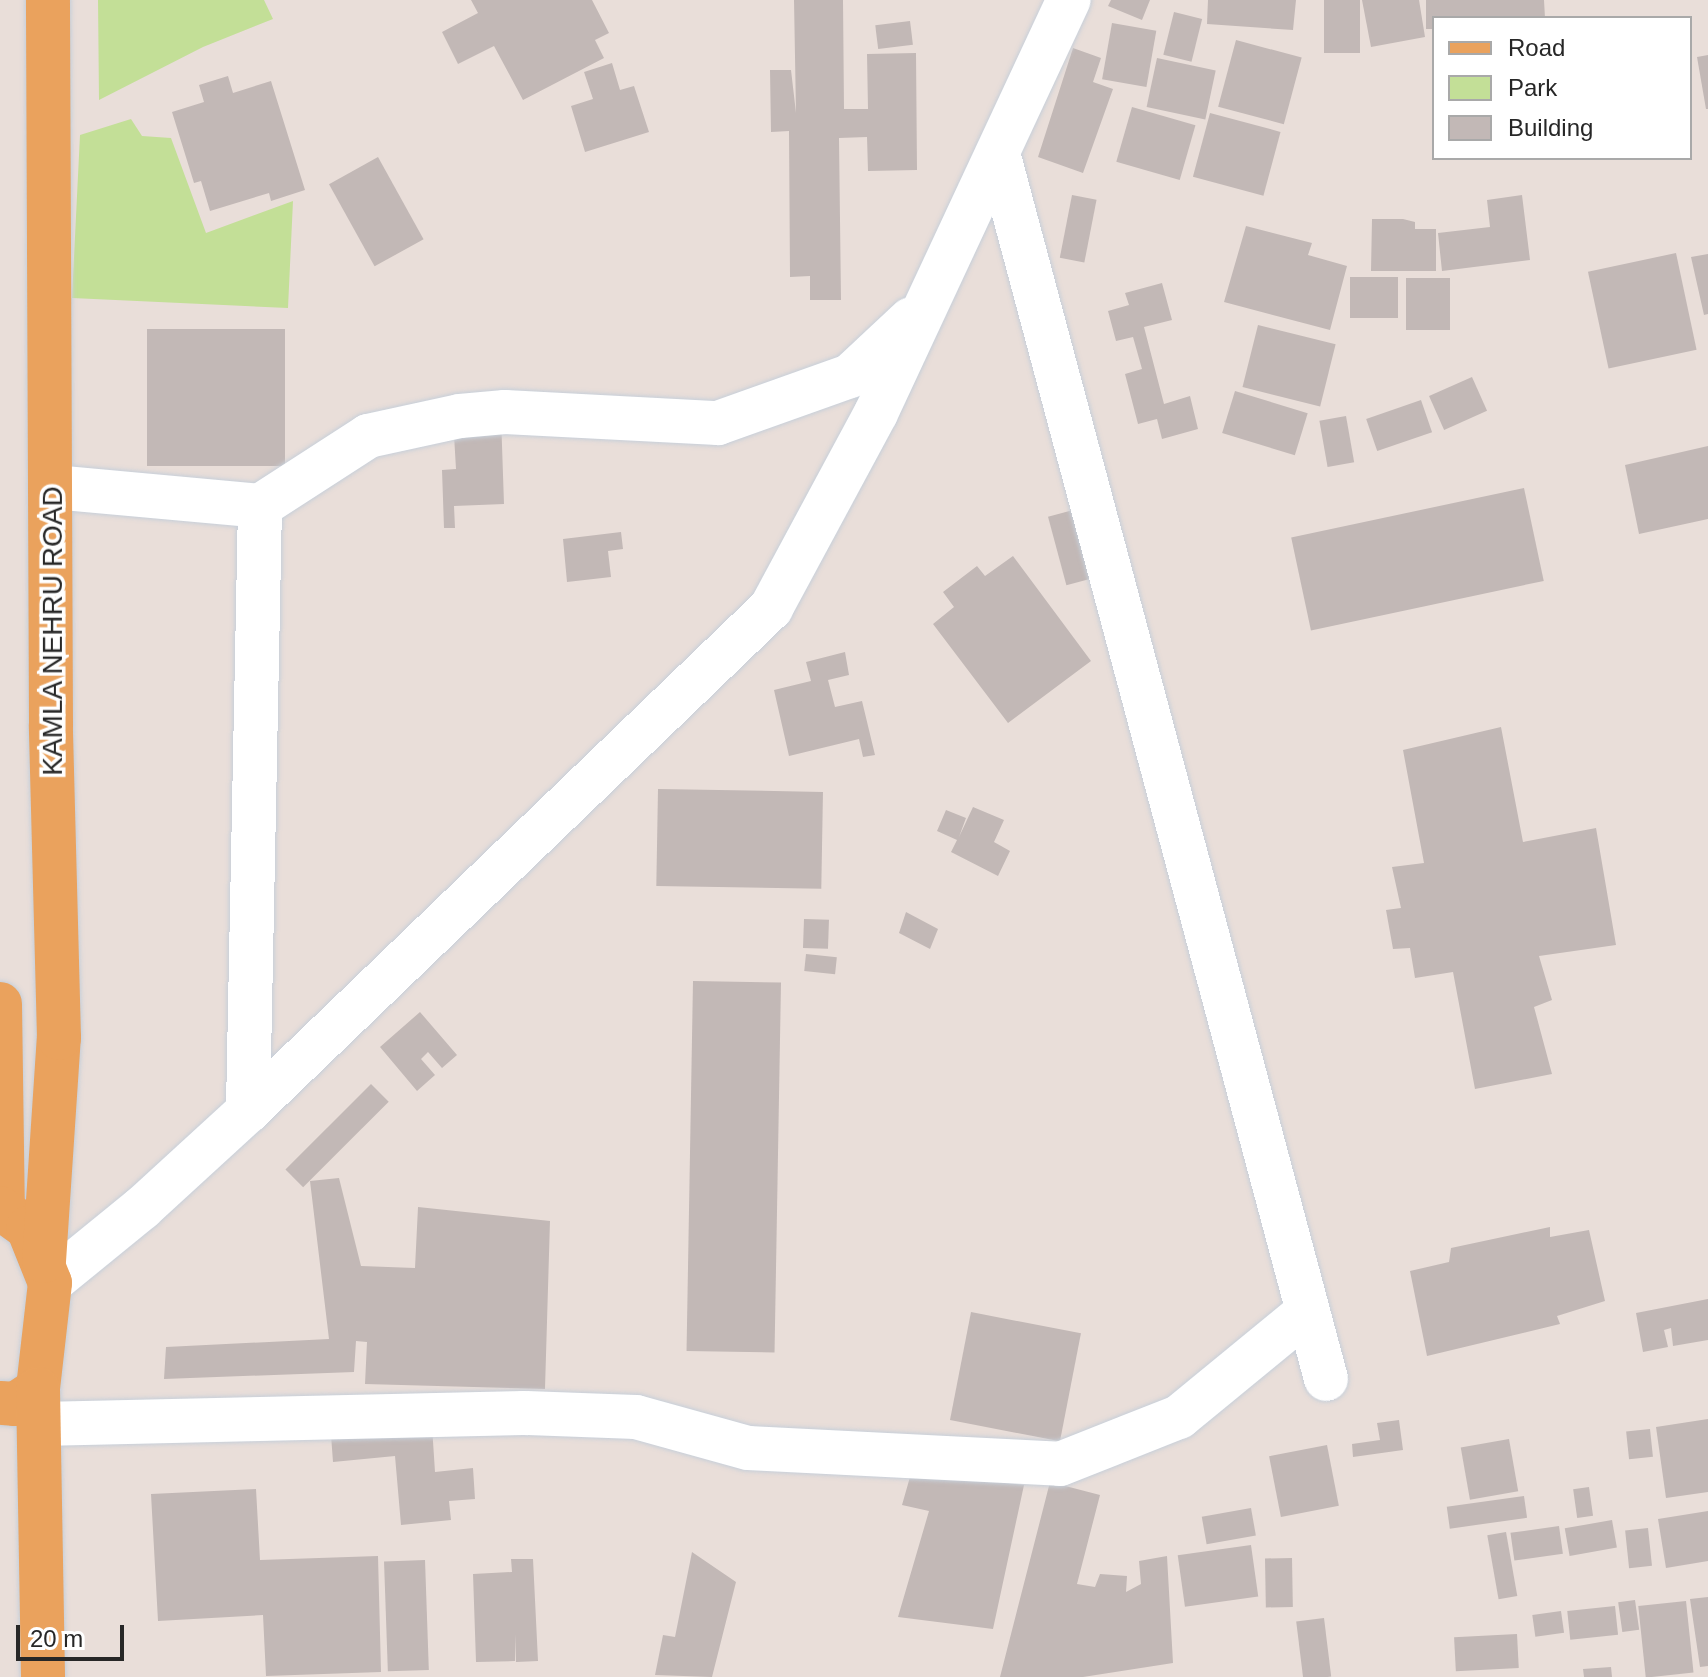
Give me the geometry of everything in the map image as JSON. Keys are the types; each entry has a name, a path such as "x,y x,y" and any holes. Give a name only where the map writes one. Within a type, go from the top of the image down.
{"main road":[{"name":"KAMLA NEHRU ROAD","path":"26,1406 47,1272 59,1038 51,725 53,487 48,0"},
{"path":"0,1004 2,1208 28,1228 47,1272"},
{"path":"26,1406 43,1677"}],"street":[{"path":"47,1272 142,1208 248,1111 771,608 876,413 1069,0"},
{"path":"998,153 1326,1379"},
{"path":"53,487 260,506 368,436 460,416 505,412 718,423 850,376 928,302"},
{"path":"248,1111 260,506"},
{"path":"26,1406 636,1417 748,1448 1060,1464 1179,1417 1307,1312"}],"green space":[{"path":"98,0 264,0 273,19 203,47 99,100"},
{"path":"131,119 142,136 171,138 206,233 293,201 288,308 72,298 80,135"}],"building":[{"path":"471,0 592,0 609,33 595,40 604,58 523,100 494,46 458,64 442,32 478,13"},
{"path":"794,0 843,0 844,109 868,109 867,54 916,53 917,170 868,171 867,137 839,138 841,300 810,300 810,276 790,277 789,131 771,132 770,70 791,70 796,113"},
{"path":"1111,0 1150,0 1142,20 1108,6"},
{"path":"1208,0 1296,0 1293,30 1207,24"},
{"path":"1324,0 1360,0 1360,53 1324,53"},
{"path":"1362,0 1419,0 1425,37 1371,47"},
{"path":"1426,0 1544,0 1545,16 1432,16 1432,29 1426,29"},
{"path":"1174,12 1202,19 1191,62 1163,55"},
{"path":"910,21 913,45 878,49 875,25"},
{"path":"1112,23 1156,31 1146,87 1102,79"},
{"path":"1236,40 1302,58 1284,124 1218,107"},
{"path":"1073,48 1101,58 1093,82 1113,89 1083,173 1038,157"},
{"path":"1708,55 1708,109 1706,109 1697,57"},
{"path":"1157,58 1216,70 1205,119 1147,107"},
{"path":"612,63 620,90 634,86 649,132 585,152 571,106 593,99 584,72"},
{"path":"228,76 233,93 271,81 305,190 271,201 269,193 210,211 201,181 194,183 172,112 204,102 199,85"},
{"path":"1132,107 1195,125 1180,180 1116,162"},
{"path":"1210,113 1281,132 1263,196 1193,177"},
{"path":"378,157 424,239 375,266 329,184"},
{"path":"1072,195 1097,200 1084,263 1060,258"},
{"path":"1522,195 1530,260 1442,271 1438,233 1490,227 1487,200"},
{"path":"1372,219 1403,219 1415,222 1415,229 1436,229 1436,271 1371,271"},
{"path":"1246,226 1312,243 1308,255 1347,266 1330,330 1224,302"},
{"path":"1676,253 1697,350 1609,369 1588,272"},
{"path":"1708,254 1708,314 1704,315 1691,257"},
{"path":"1350,277 1398,277 1398,318 1350,318"},
{"path":"1406,278 1450,278 1450,330 1406,330"},
{"path":"1162,283 1172,320 1144,327 1164,404 1190,396 1198,429 1162,439 1157,419 1138,424 1125,374 1142,369 1133,337 1116,341 1108,311 1129,305 1125,293"},
{"path":"1258,325 1336,344 1320,406 1243,387"},
{"path":"147,329 285,329 285,466 147,466"},
{"path":"1472,377 1487,411 1444,430 1429,396"},
{"path":"1235,391 1308,413 1295,455 1222,433"},
{"path":"1421,400 1432,432 1377,451 1366,419"},
{"path":"501,416 504,504 454,506 455,528 444,528 442,470 456,469 453,418"},
{"path":"1346,416 1354,462 1328,467 1319,421"},
{"path":"1708,446 1708,519 1639,534 1625,465"},
{"path":"1524,488 1544,581 1311,630 1291,537"},
{"path":"1077,509 1095,578 1066,585 1048,517"},
{"path":"621,532 623,549 608,551 611,577 567,582 563,539"},
{"path":"1013,556 1091,661 1008,723 933,624 954,607 943,592 977,566 985,576"},
{"path":"845,652 849,675 828,680 835,707 862,701 875,755 863,757 859,739 789,756 774,690 811,681 806,662"},
{"path":"1501,727 1523,842 1596,828 1616,945 1539,956 1552,1000 1534,1007 1552,1074 1475,1089 1453,972 1415,978 1410,948 1393,949 1386,910 1401,908 1392,867 1424,863 1403,750"},
{"path":"658,789 823,792 821,889 656,886"},
{"path":"973,807 1004,820 994,842 1010,851 998,876 951,852 957,840 937,831 946,810 966,818 959,837"},
{"path":"906,912 938,929 930,949 899,933"},
{"path":"804,919 829,920 828,949 803,948"},
{"path":"806,954 837,957 835,974 804,971"},
{"path":"693,981 781,983 775,1352 687,1351"},
{"path":"420,1012 457,1055 442,1068 428,1052 421,1059 435,1075 417,1091 380,1047"},
{"path":"371,1084 389,1102 303,1187 285,1170"},
{"path":"339,1178 361,1266 415,1268 418,1207 550,1221 545,1389 365,1384 367,1342 356,1341 354,1372 164,1379 166,1347 329,1339 310,1181"},
{"path":"1550,1227 1550,1237 1589,1230 1605,1301 1557,1316 1560,1324 1427,1356 1410,1271 1449,1262 1451,1248"},
{"path":"1708,1299 1708,1340 1673,1346 1671,1328 1664,1330 1668,1347 1643,1352 1636,1313"},
{"path":"971,1312 1081,1333 1060,1441 950,1420"},
{"path":"1708,1419 1708,1492 1666,1498 1656,1427"},
{"path":"1399,1420 1403,1450 1353,1457 1352,1444 1380,1440 1377,1423"},
{"path":"432,1426 435,1472 473,1468 475,1499 449,1501 451,1520 401,1525 395,1456 333,1462 331,1435"},
{"path":"1650,1429 1653,1457 1629,1459 1626,1432"},
{"path":"1509,1439 1518,1491 1470,1500 1461,1448"},
{"path":"1327,1445 1339,1506 1281,1517 1269,1456"},
{"path":"912,1470 1024,1485 993,1629 898,1617 929,1511 902,1505"},
{"path":"1050,1482 1100,1495 1077,1584 1095,1587 1100,1574 1127,1576 1126,1592 1141,1584 1139,1561 1167,1556 1173,1663 1083,1677 1000,1677"},
{"path":"1589,1487 1593,1516 1577,1518 1573,1489"},
{"path":"256,1489 260,1560 378,1556 381,1672 266,1676 263,1615 158,1621 151,1494"},
{"path":"1524,1496 1527,1518 1450,1529 1447,1507"},
{"path":"1251,1508 1256,1536 1207,1544 1202,1517"},
{"path":"1708,1511 1708,1561 1666,1568 1658,1519"},
{"path":"1612,1520 1617,1548 1570,1556 1565,1528"},
{"path":"1559,1526 1563,1554 1514,1561 1510,1533"},
{"path":"1648,1528 1652,1566 1629,1568 1625,1530"},
{"path":"1506,1532 1517,1596 1499,1599 1487,1535"},
{"path":"1251,1545 1258,1596 1185,1607 1178,1555"},
{"path":"692,1552 736,1582 712,1677 655,1675 663,1635 675,1637"},
{"path":"1265,1558 1292,1558 1293,1607 1266,1607"},
{"path":"511,1559 533,1559 538,1661 516,1662 515,1634 515,1661 476,1662 473,1574 512,1572"},
{"path":"425,1560 429,1670 388,1671 384,1561"},
{"path":"1708,1597 1708,1666 1700,1667 1690,1599"},
{"path":"1635,1600 1639,1630 1622,1632 1618,1602"},
{"path":"1686,1601 1694,1673 1646,1677 1638,1606"},
{"path":"1615,1606 1618,1635 1570,1640 1567,1611"},
{"path":"1561,1611 1564,1633 1535,1637 1532,1615"},
{"path":"1324,1618 1331,1677 1303,1677 1296,1621"},
{"path":"1517,1634 1519,1668 1456,1671 1454,1637"},
{"path":"1611,1667 1612,1677 1584,1677 1583,1669"}]}
